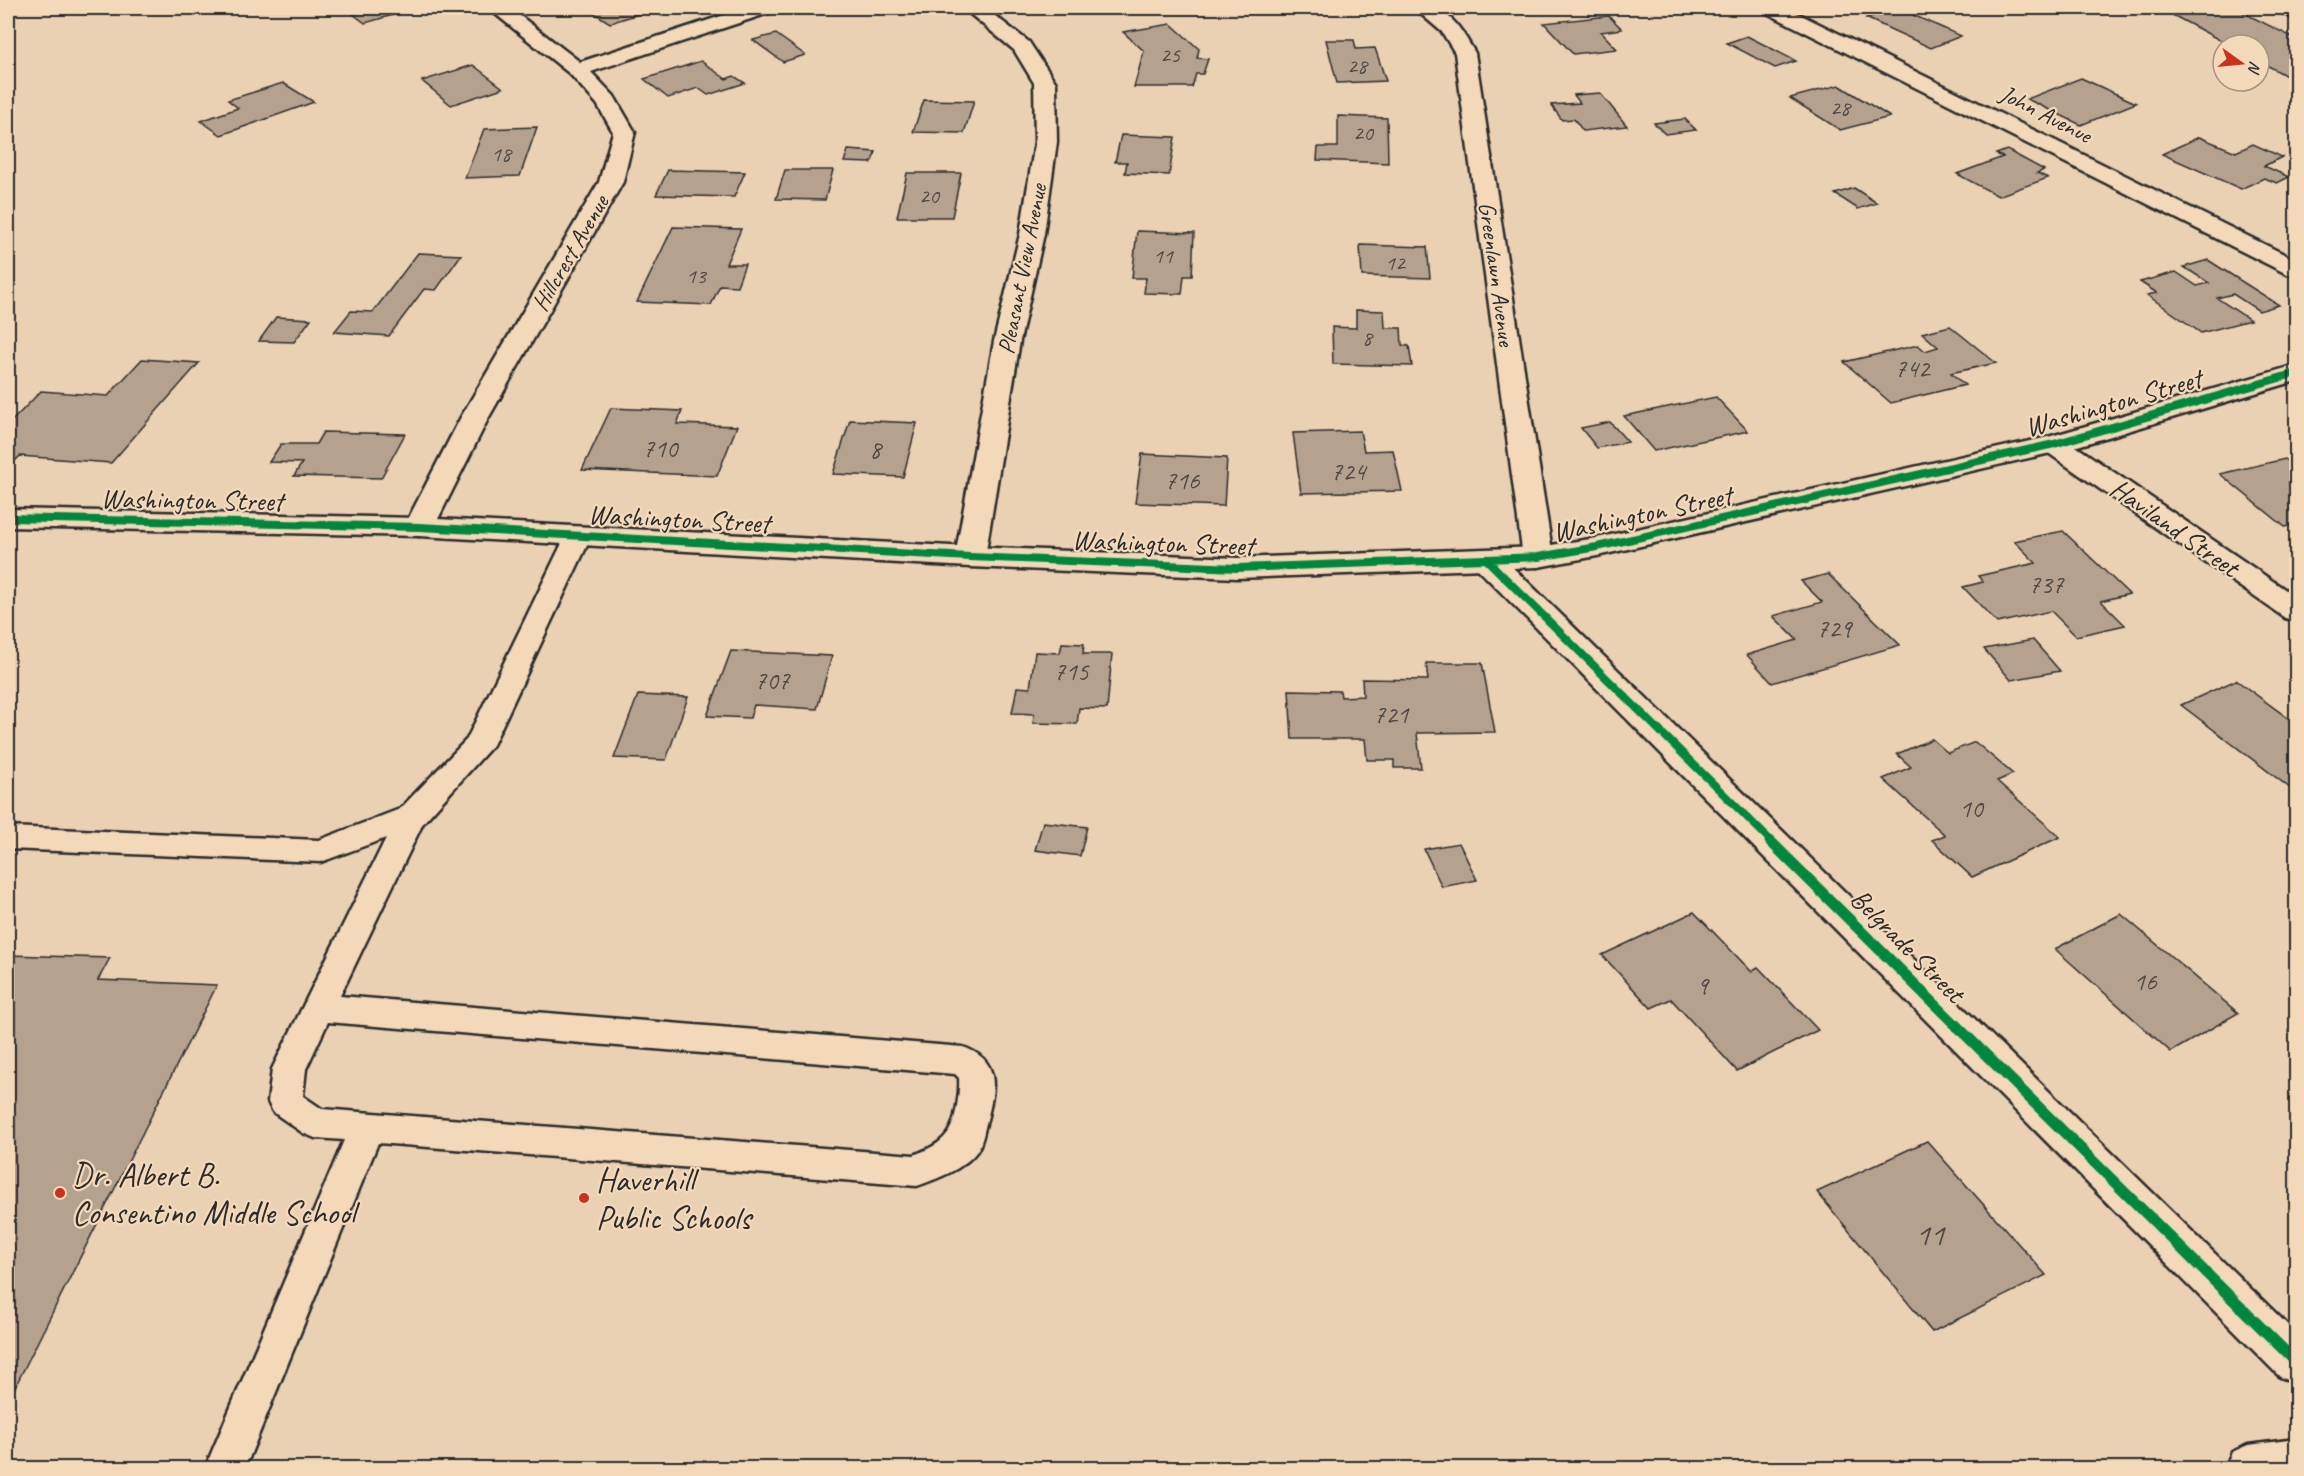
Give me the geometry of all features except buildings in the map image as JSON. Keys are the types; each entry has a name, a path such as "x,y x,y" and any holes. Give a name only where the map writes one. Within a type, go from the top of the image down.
{"street":[{"name":"Hillcrest Avenue","path":"419,527 475,417 611,182 624,132 606,101 577,70 498,8"},
{"path":"577,70 765,8"},
{"name":"Pleasant View Avenue","path":"970,558 1007,341 1032,234 1046,142 1045,83 1022,46 973,8"},
{"name":"Greenlawn Avenue","path":"1424,8 1450,28 1459,40 1466,60 1538,557"},
{"name":"John Avenue","path":"1772,8 2296,269"},
{"path":"2286,8 2296,13"},
{"name":"Washington Street","path":"8,518 419,527 970,558 1237,568 1538,557 1597,548 2054,444 2296,373"},
{"name":"Haviland Street","path":"2054,444 2296,611"},
{"name":"Belgrade Street","path":"1488,560 2296,1362"},
{"path":"2248,1468 2296,1462"}],"lane":[{"path":"320,1008 963,1061 975,1072 977,1092 964,1140 946,1157 917,1171 315,1123 285,1102 289,1069 411,817 479,745 579,535"},
{"path":"8,838 321,851 411,817"},
{"path":"225,1468 367,1127"}],"cycle path":[{"path":"8,518 419,527 970,557 1237,568 1538,557 1597,547 2054,444 2296,373"},
{"path":"1487,560 2296,1362"}],"place":[{"name":"Dr. Albert B. Consentino Middle School","path":"60,1193"},
{"name":"Haverhill Public Schools","path":"584,1198"}]}
